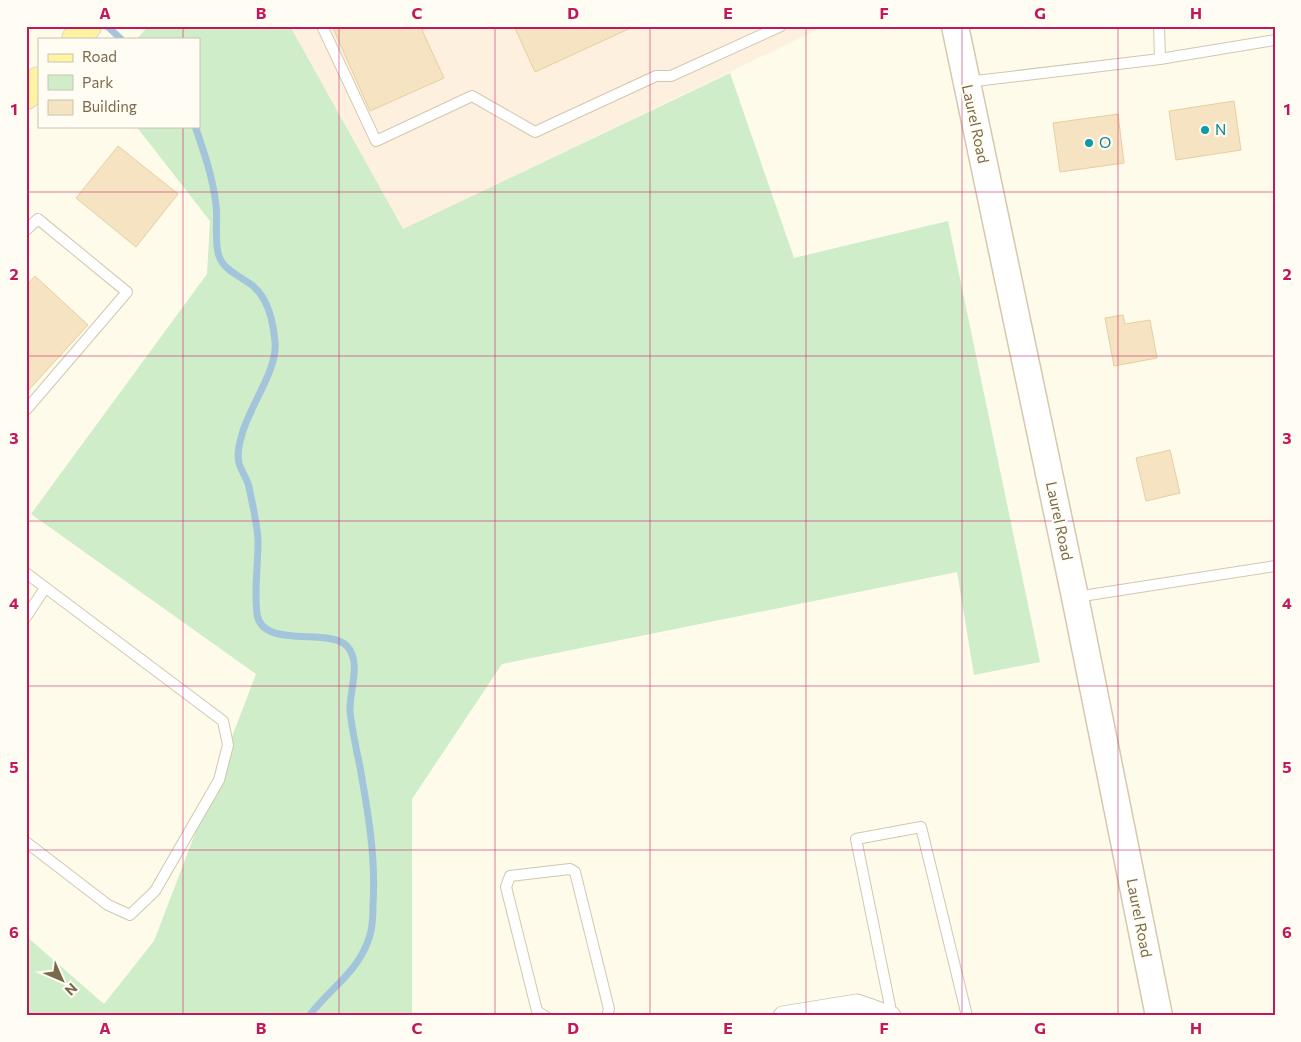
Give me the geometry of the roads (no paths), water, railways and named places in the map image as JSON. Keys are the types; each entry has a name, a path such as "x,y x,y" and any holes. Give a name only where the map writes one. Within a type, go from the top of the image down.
{"main road":[{"path":"77,38 87,26"},
{"name":"Laurel Road","path":"955,26 1075,597 1159,1016"},
{"path":"26,95 38,81"}],"street":[{"path":"783,1016 857,1004 891,1016"}],"lane":[{"path":"322,26 376,141 472,96 535,132 656,76 671,76 781,26"},
{"path":"1159,26 1160,59"},
{"path":"966,82 1160,59 1275,40"},
{"path":"26,230 38,219 127,292 26,410"},
{"path":"1075,597 1275,566"},
{"path":"26,573 223,721 228,745 219,780 155,891 130,915 108,905 26,842"},
{"path":"26,617 45,588"},
{"path":"891,1016 856,839 921,827 967,1016"},
{"path":"545,1016 537,1011 506,886 510,876 570,869 575,872 592,939 609,1009 607,1016"}],"waterway":[{"path":"107,26 120,38"},
{"path":"196,128 208,165 215,195 219,256 225,266 253,286 263,298 269,312 274,334 275,353 272,365 244,427 238,454 238,460 249,487 257,529 257,614 262,625 271,632 338,641 347,646 354,660 350,711 371,835 374,887 372,923 370,935 359,959 309,1016"}],"place":[{"name":"N","path":"1205,130"},
{"name":"O","path":"1089,143"}]}
